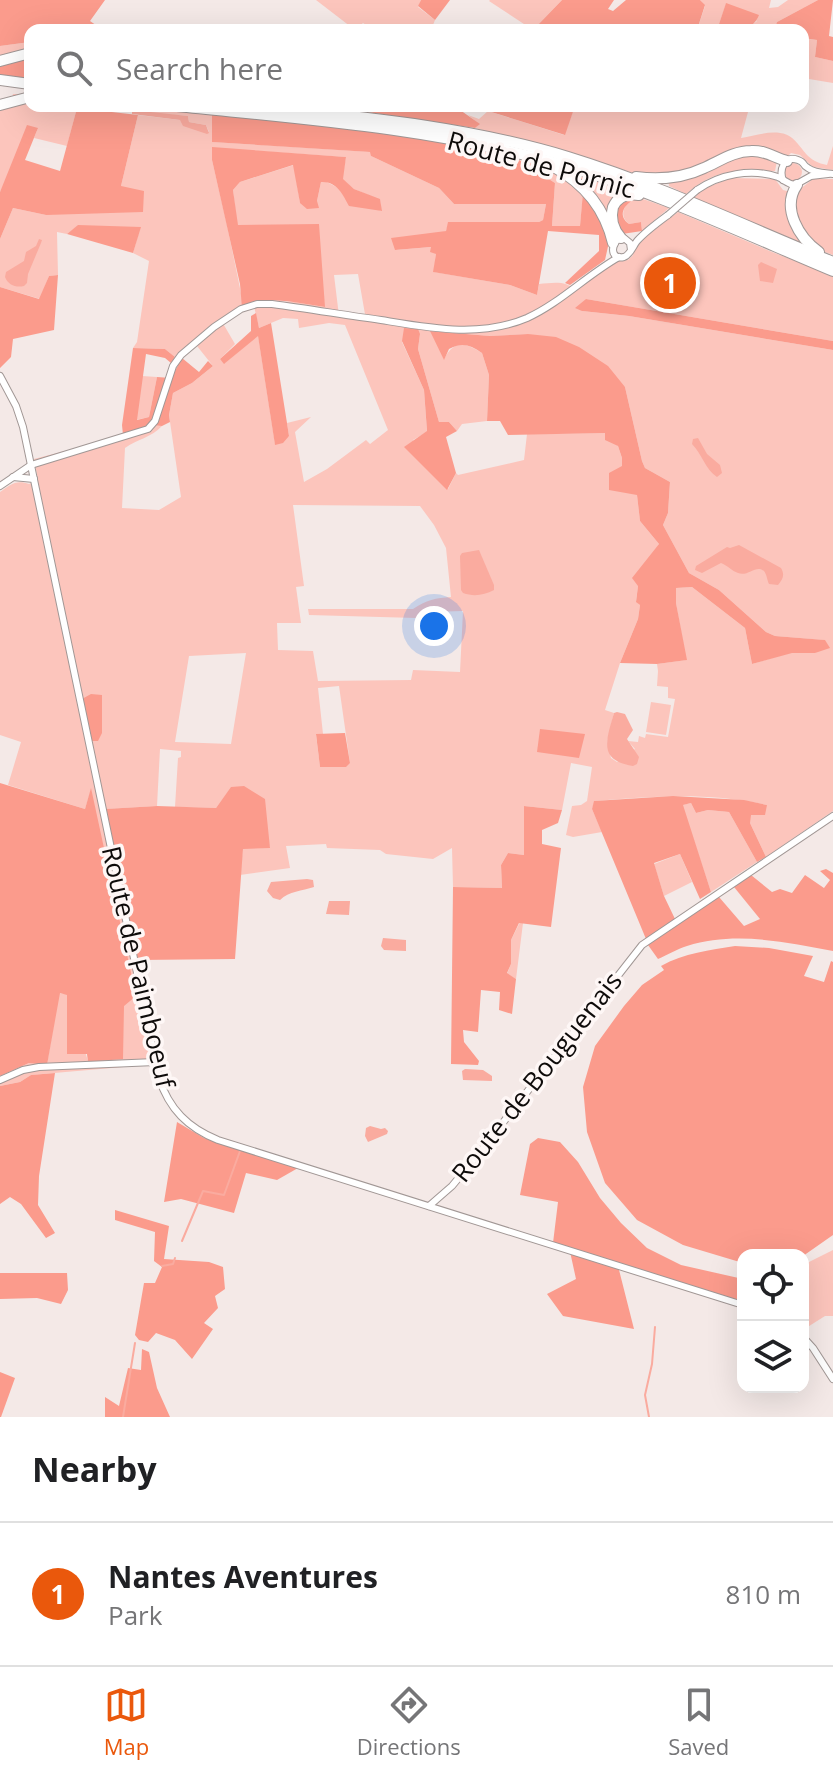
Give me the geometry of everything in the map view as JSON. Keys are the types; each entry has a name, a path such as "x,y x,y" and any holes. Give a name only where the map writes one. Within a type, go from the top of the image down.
{"highway":[{"path":"0,61 24,55"},
{"path":"0,80 24,83"},
{"path":"0,87 24,89"},
{"path":"0,105 24,99"},
{"name":"Route de Pornic","path":"236,112 432,135 535,157 611,181 671,210 833,271"},
{"name":"Route de Pornic","path":"312,112 454,130 529,147 615,173 833,260"},
{"path":"615,173 642,178 677,177 749,151 763,152 784,165"},
{"path":"535,157 560,170 589,194 618,243"},
{"path":"801,182 792,195 796,228 809,245 833,260"},
{"path":"618,243 611,212 615,202 622,197 635,194 665,204 671,210"}],"street":[{"path":"0,486 31,465 148,429 155,421 176,360 214,327 248,306 272,304 471,330 497,327 548,307 603,266 626,256 646,232 712,180 777,173 784,165 797,160 806,168 831,174"},
{"path":"783,180 784,165"},
{"path":"801,182 806,168"},
{"path":"764,175 789,184 814,175 831,174"},
{"path":"603,266 618,243 646,232"},
{"path":"618,243 630,243 631,250"},
{"path":"618,243 619,257"},
{"name":"Route de Paimboeuf","path":"0,376 20,416 155,1062 162,1087 179,1115 200,1132 218,1140 737,1303"},
{"path":"13,477 34,479"},
{"name":"Route de Bouguenais","path":"429,1206 452,1186 642,945 833,816"},
{"path":"0,1080 39,1067 155,1062"},
{"path":"809,1344 833,1379"}],"shaded area":[{"path":"0,0 105,0 90,21 94,24 24,24 24,43 0,46"},
{"path":"316,0 421,0 418,7 435,20 433,24 347,24"},
{"path":"421,0 450,0 435,20 418,6"},
{"path":"562,0 539,24 524,24 489,1"},
{"path":"562,0 614,0 608,9 613,11 626,0 700,0 705,5 699,24 539,24"},
{"path":"700,0 771,0 769,8 778,7 788,0 818,0 776,24 753,24 757,21 726,4 719,24 699,24 705,6"},
{"path":"818,0 833,0 829,36 833,37 833,61 815,57 817,40 809,39 809,24 777,22"},
{"path":"726,3 759,15 753,24 719,24"},
{"path":"809,39 817,40 815,57 833,61 833,83 809,79"},
{"path":"24,43 24,51 0,57 0,46"},
{"path":"24,58 24,79 0,76 0,64"},
{"path":"13,94 24,94 24,112 76,112 67,146 34,138 38,128 0,192 0,102 12,98"},
{"path":"76,112 138,115 121,186 144,191 143,212 46,215 13,208 0,239 0,192 27,125 38,128 25,160 60,171"},
{"path":"132,112 212,113 213,142 371,152 371,156 439,188 454,204 546,204 543,220 539,222 449,222 446,231 395,250 432,247 436,254 434,272 510,285 537,295 539,284 563,283 575,290 616,261 628,260 633,255 634,245 678,212 833,275 833,341 586,299 582,311 833,350 833,811 766,857 750,823 750,815 767,805 724,798 659,797 595,801 592,809 602,832 573,837 566,835 572,806 587,801 592,767 571,763 562,810 524,806 524,855 508,853 501,865 502,888 453,887 452,848 433,859 386,854 380,850 327,848 326,844 286,846 290,868 240,875 243,848 270,847 231,788 216,808 175,807 181,751 160,749 157,806 105,809 158,1064 31,1075 20,1082 0,1086 0,1076 29,1063 47,1064 59,993 67,994 88,1061 91,790 85,809 8,785 21,742 0,735 0,492 13,484 29,484 38,480 34,459 119,437 150,425 162,426 125,448 122,508 159,510 181,497 169,415 173,393 213,366 193,341 175,357 165,349 133,348 137,342 149,261 133,253 140,228 78,226 67,234 57,232 58,275 49,276 40,299 0,287 0,239 13,208 46,215 121,186 138,115 180,120 209,132 206,125 189,122 188,116","holes":["212,148 346,157 342,179 354,189 380,200 381,211 327,182 321,182 317,201 300,203 294,165 240,182 233,190 237,225 325,307 295,302 253,302 259,328 283,318 298,319 299,328 329,323 345,325 388,430 370,444 366,440 304,482 295,432 311,417 287,423 289,436 275,444 258,335 225,363 220,359 235,344 221,320 242,308 242,298","358,274 366,320 339,316 334,275","431,331 490,336 528,334 625,387 645,468 670,482 668,513 663,525 689,573 719,590 766,632 775,636 824,640 815,653 792,652 752,664 745,628 692,587 675,588 686,660 657,664 657,686 668,687 668,698 675,699 668,737 639,736 638,742 628,741 635,749 617,762 611,758 607,742 614,713 605,710 638,619 638,586 659,544 640,521 637,495 622,466 618,446 606,433 527,434 524,460 456,473 448,489 413,440 427,432 424,390 402,342 420,334 418,349 439,422 449,422 457,431 462,424 487,421 489,375 482,353 460,345 452,348 444,359","293,505 420,506 446,548 451,597 431,600 413,609 308,609 309,615 416,618 428,612 463,611 460,672 413,670 411,680 318,681 313,651 278,650 277,623 301,623 296,587 304,586","246,653 231,744 175,742 189,656","339,686 350,763 320,767 316,735 323,734 318,688"]},
{"path":"151,112 188,116 189,122 206,125 209,133 183,126 180,120 132,114"},
{"path":"367,112 463,112 480,124 475,128"},
{"path":"491,112 564,135 573,112 748,112 741,138 786,134 810,158 827,165 833,146 833,170 813,167 800,155 791,153 782,155 775,171 728,172 708,179 686,194 669,186 668,176 636,174 475,128 479,124 468,115 479,119"},
{"path":"491,112 573,112 565,135"},
{"path":"212,113 361,129 478,148 519,160 555,183 552,226 580,226 583,192 594,202 609,242 605,260 570,285 565,283 599,251 599,235 548,231 537,295 510,285 433,272 436,254 430,252 431,247 395,250 391,238 446,231 448,222 539,222 543,220 546,204 454,204 439,188 371,156 370,152 212,142"},
{"path":"212,147 346,157 343,179 354,189 380,199 382,211 349,206 335,186 321,182 317,201 319,208 307,209 300,203 293,165 240,182 233,190 238,225 319,224 325,307 272,300 242,308 240,284 212,160"},
{"path":"519,160 574,172 625,190 616,227 583,194 580,226 552,226 555,183"},
{"path":"789,163 797,163 802,172 800,179 789,181 784,176 784,168"},
{"path":"731,178 775,179 783,190 795,193 813,179 833,179 833,255 809,239 807,246 693,199 703,189"},
{"path":"632,197 669,208 642,231 641,222 629,224 623,214"},
{"path":"632,197 633,200 623,211 624,218 629,224 641,222 642,231 622,234 617,221 617,208"},
{"path":"78,225 141,227 133,253 67,234"},
{"path":"39,239 42,240 27,283 21,287 10,284 5,277 6,272 24,261 26,252 36,246"},
{"path":"761,262 777,269 773,283 760,281 758,265"},
{"path":"58,275 54,330 13,339 11,357 0,368 0,287 39,299 49,276"},
{"path":"586,299 833,341 833,350 575,308"},
{"path":"256,313 259,328 271,323 289,436 283,443 275,445 258,336 224,364 220,359 251,331 251,316"},
{"path":"404,328 418,329 418,349 439,422 449,422 457,431 446,437 456,473 447,490 404,447 427,431 424,390 402,341"},
{"path":"430,331 556,337 579,347 608,366 625,387 645,468 670,482 668,513 663,525 689,573 719,590 766,632 775,636 825,640 830,648 815,653 792,653 752,664 745,628 692,587 676,588 687,660 657,664 620,663 638,619 640,605 636,602 638,586 632,578 659,544 640,521 637,495 609,490 609,473 622,466 618,446 605,440 605,433 508,435 500,421 487,421 489,375 482,353 462,345 449,349 444,360"},
{"path":"133,348 165,349 175,357 171,363 165,358 146,354 137,420 149,417 157,377 171,378 182,358 199,372 208,361 213,366 173,393 170,422 162,426 150,425 123,435 122,425"},
{"path":"142,376 157,377 149,417 136,420"},
{"path":"698,438 707,454 720,465 722,473 717,477 692,444 693,439"},
{"path":"739,545 781,568 783,577 778,585 769,584 761,569 742,574 721,563 702,573 695,570 696,566 727,547"},
{"path":"479,550 494,590 479,595 463,593 460,556"},
{"path":"91,694 102,695 102,733 98,741 90,741 82,699"},
{"path":"651,702 671,705 666,735 646,732"},
{"path":"617,712 625,714 633,730 627,739 639,757 633,766 614,759 607,748 611,723"},
{"path":"540,729 585,734 579,758 537,752"},
{"path":"345,733 350,763 346,767 320,767 316,734"},
{"path":"0,783 85,809 91,788 136,996 124,1006 123,1059 88,1062 87,1054 67,1054 67,995 60,993 47,1065 29,1063 0,1076"},
{"path":"244,786 265,799 270,848 243,849 235,959 138,960 105,809 157,806 216,808 231,787"},
{"path":"673,796 744,800 767,805 765,815 751,815 750,823 766,857 757,862 729,812 708,810 696,813 691,803 683,805 711,892 700,899 680,854 654,863 675,919 646,939 592,809 594,801"},
{"path":"691,803 696,813 708,810 729,812 757,862 711,892 682,805"},
{"path":"524,806 562,810 558,823 542,830 542,844 561,848 551,927 519,923 511,940 511,964 507,973 516,979 512,1014 499,1010 500,992 481,990 478,1032 463,1030 464,1042 479,1061 478,1065 451,1064 453,887 502,888 501,865 508,853 524,855"},
{"path":"680,854 692,882 664,896 654,864"},
{"path":"826,869 833,873 833,951 797,944 723,939 687,946 658,959 648,945 719,897 744,926 760,919 734,887 751,875 772,892 780,889 792,893 805,875 824,888 830,880 820,871"},
{"path":"313,880 314,887 280,900 267,891 271,882"},
{"path":"329,901 350,901 349,915 326,914"},
{"path":"520,922 523,923 516,979 507,974 511,964 511,940"},
{"path":"383,938 406,940 406,951 384,950 381,946"},
{"path":"735,946 813,956 804,976 824,982 833,962 833,1235 809,1252 809,1249 737,1249 737,1261 683,1245 637,1220 605,1183 587,1132 583,1087 595,1046 642,985 664,970 661,966 707,951"},
{"path":"483,1070 492,1076 492,1081 463,1080 462,1071"},
{"path":"55,1073 39,1176 38,1205 55,1233 46,1238 21,1204 10,1197 0,1204 0,1086 20,1082 31,1075"},
{"path":"177,1122 204,1138 298,1168 277,1180 246,1173 234,1213 181,1199 164,1202"},
{"path":"366,1128 385,1128 387,1134 368,1142"},
{"path":"538,1138 560,1142 578,1162 600,1198 647,1248 681,1265 737,1278 737,1300 617,1262 634,1329 563,1316 547,1294 576,1279 569,1247 553,1243 558,1202 520,1195 530,1144"},
{"path":"115,1210 169,1226 164,1259 209,1262 223,1267 225,1289 215,1296 218,1308 204,1323 213,1329 192,1359 175,1340 156,1333 148,1342 139,1340 135,1335 144,1283 155,1283 162,1267 154,1261 155,1232 115,1220"},
{"path":"833,1250 833,1316 825,1316 809,1326 809,1321 809,1262"},
{"path":"0,1273 67,1273 68,1290 61,1304 37,1298 0,1299"},
{"path":"142,1349 149,1352 157,1388 170,1417 105,1417 105,1397 119,1406 128,1368 141,1370"},
{"path":"0,1372 15,1378 1,1417 0,1417"}],"waterway":[{"path":"182,1241 203,1191 224,1195 240,1151"},
{"path":"162,1266 173,1264 175,1258"},
{"path":"649,1417 645,1395 652,1364 655,1327"},
{"path":"123,1417 135,1343"}],"place":[{"name":"Nantes Aventures","path":"670,283"}]}
